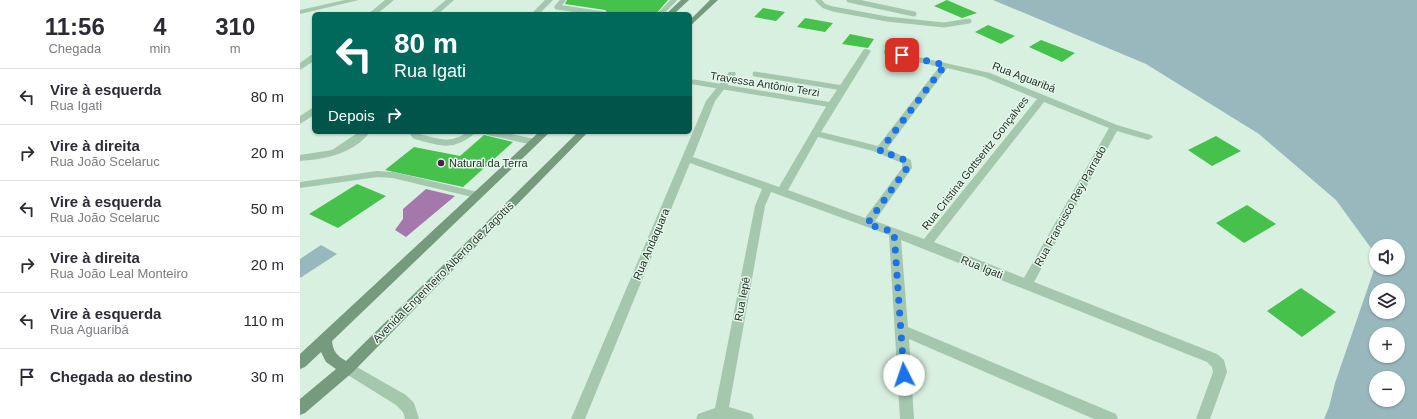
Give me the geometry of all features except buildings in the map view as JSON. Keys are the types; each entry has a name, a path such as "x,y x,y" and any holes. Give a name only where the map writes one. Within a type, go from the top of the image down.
{"main road":[{"path":"672,12 685,0"},
{"path":"692,22 714,0"},
{"path":"300,363 543,134"},
{"name":"Avenida Engenheiro Alberto de Zagottis","path":"300,408 348,368 581,134"},
{"path":"325,340 327,353 331,358 336,363 348,368"}],"street":[{"path":"300,12 355,0"},
{"path":"375,12 390,0"},
{"path":"436,12 450,0"},
{"path":"537,12 550,0"},
{"path":"782,192 832,105 867,50"},
{"name":"Rua Aguaribá","path":"887,52 987,75 1114,127 1148,137"},
{"path":"300,67 312,58"},
{"path":"880,151 945,65"},
{"name":"Rua Andaquara","path":"578,419 711,101 732,74"},
{"name":"Rua Cristina Gottseritz Gonçalves","path":"926,244 1043,97"},
{"path":"300,121 312,112"},
{"name":"Rua Francisco Rey Parrado","path":"1027,284 1114,127"},
{"path":"300,158 338,152 362,134"},
{"path":"816,134 880,151 901,158 907,162 907,168 867,224"},
{"name":"Rua Igati","path":"687,158 926,244 1212,358 1219,364 1220,372 1203,419"},
{"name":"Rua Iepê","path":"721,413 760,206 768,187"},
{"path":"894,232 907,419"},
{"path":"901,330 1111,419"},
{"path":"348,368 401,400 409,408 412,419"},
{"path":"703,419 721,413 736,414 747,419"}],"lane":[{"path":"563,0 557,4 557,7 591,12"},
{"path":"662,12 674,0"},
{"path":"818,0 824,6 833,9 887,19 944,25 969,21"},
{"path":"849,0 902,10 914,14"},
{"path":"755,74 843,88"},
{"name":"Travessa Antônio Terzi","path":"694,82 832,105"},
{"path":"414,134 415,136 449,144 462,141 470,134"},
{"path":"497,134 534,142"},
{"path":"300,184 377,174 393,175 477,195"}],"shaded area":[{"path":"993,0 1417,0 1417,419 1324,419 1369,284 1369,319 1405,319 1405,283 1369,283 1372,275 1405,275 1405,239 1369,239 1369,245 1336,200 1259,134 1146,64"},
{"path":"426,189 455,196 406,237 395,230 403,219 403,209"},
{"path":"321,245 337,254 300,278 300,259"}],"place":[{"name":"Natural da Terra","path":"441,163"}],"route":[{"path":"902,55 945,65 880,151 901,158 907,162 907,168 867,224 894,232 904,375"}]}
